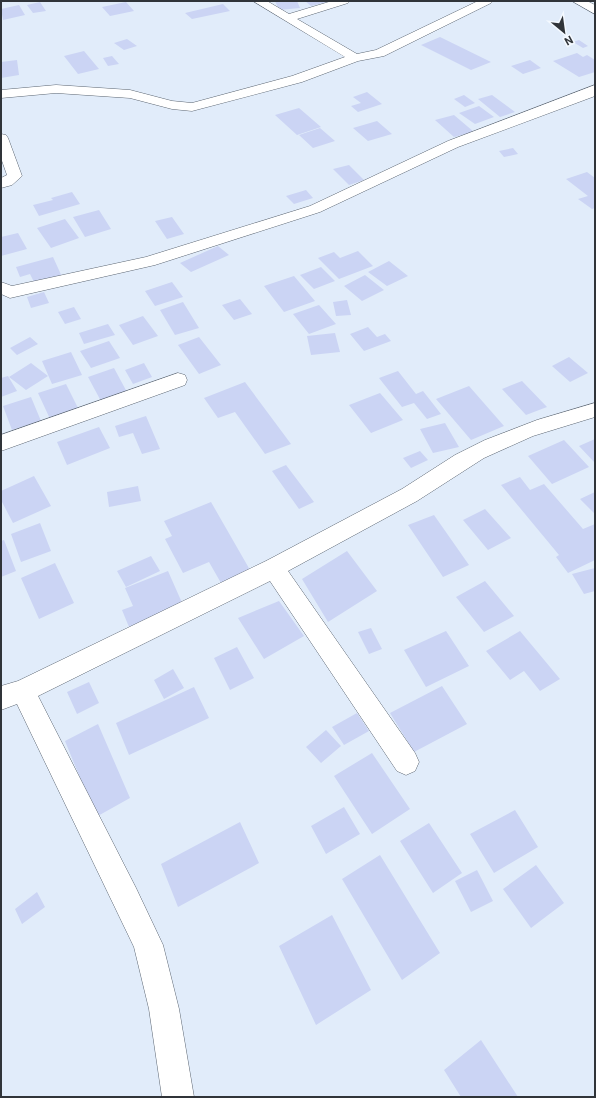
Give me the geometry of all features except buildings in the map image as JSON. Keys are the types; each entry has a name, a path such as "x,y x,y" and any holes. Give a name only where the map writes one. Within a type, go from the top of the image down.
{"street":[{"path":"259,1 355,58"},
{"path":"287,18 344,1"},
{"path":"1,94 56,89 130,94 172,105 192,107 297,79 355,58 380,53 487,1"},
{"path":"578,1 595,10"},
{"path":"1,287 10,292 149,261 315,209 453,144 590,93 595,89"},
{"path":"1,138 15,176 7,182 1,183"},
{"path":"1,443 178,380"},
{"path":"178,1097 164,1008 148,945 126,898 12,694 274,568 306,548 430,483 462,461 485,449 535,428 595,410"},
{"path":"274,568 406,762"}]}
